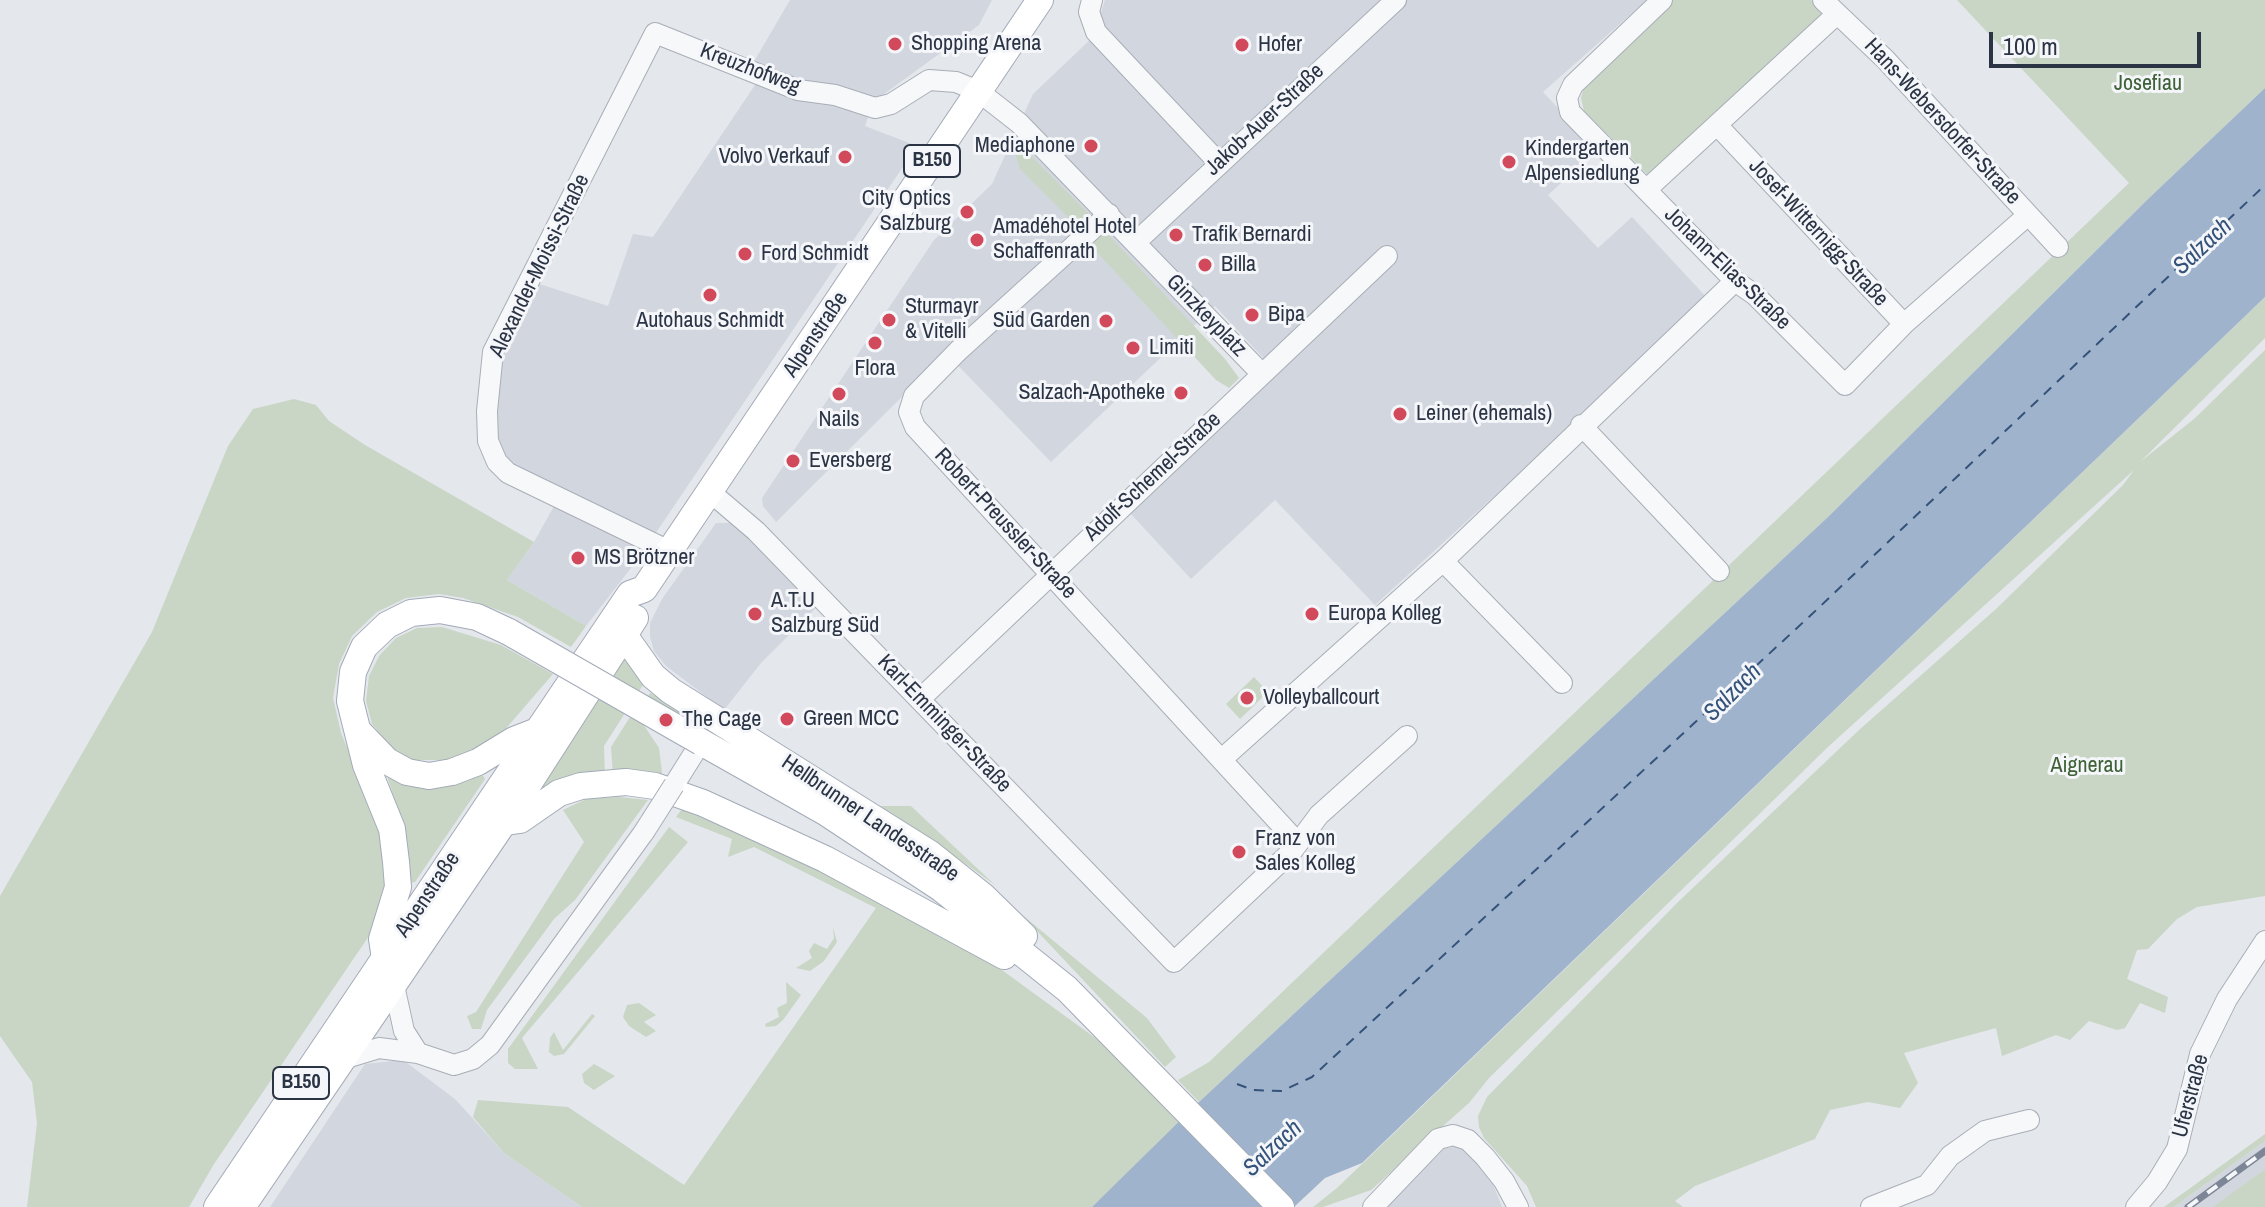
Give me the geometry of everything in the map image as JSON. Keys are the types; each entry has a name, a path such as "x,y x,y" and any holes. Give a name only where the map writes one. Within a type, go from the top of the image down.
{"main road":[{"name":"Alpenstraße","path":"242,1207 343,1059 389,970 537,731 630,594 644,589 1040,0"},
{"name":"Alpenstraße","path":"217,1207 389,970 504,822 645,604 644,589"},
{"name":"Hellbrunner Landesstraße","path":"389,970 382,939 398,887 394,840 350,701 353,672 364,647 387,625 411,613 440,610 477,617 509,632 825,812 942,889 1067,989 1281,1207"},
{"name":"Hellbrunner Landesstraße","path":"624,635 653,676 671,691 929,853 973,888 1037,948 1067,989"},
{"path":"357,729 387,761 407,772 429,776 452,772 478,762 514,740 537,731"},
{"name":"Hellbrunner Landesstraße","path":"504,822 520,820 549,798 581,786 618,782 655,786 703,803 825,859 959,930 1036,977 1067,989"}],"street":[{"path":"1092,0 1089,12 1096,32 1219,163"},
{"name":"Jakob-Auer-Straße","path":"1136,242 1396,0"},
{"name":"Johann-Elias-Straße","path":"1662,0 1573,85 1567,98 1570,112 1735,281 1755,295 1845,385 1894,339 1904,324"},
{"path":"1646,190 1717,125 1830,7"},
{"name":"Hans-Webersdorfer-Straße","path":"1830,7 1885,59 2058,247"},
{"name":"Kreuzhofweg","path":"655,33 798,90 835,95 875,108 891,104 929,80 956,82 978,91"},
{"name":"Alexander-Moissi-Straße","path":"655,33 493,352 487,411 488,441 497,462 508,473 669,551"},
{"name":"Ginzkeyplatz","path":"978,91 1006,110 1262,374"},
{"name":"Josef-Witternigg-Straße","path":"1717,125 1904,324 2028,215"},
{"name":"Robert-Preussler-Straße","path":"1109,214 958,351 914,396 909,412 915,427 1297,842"},
{"name":"Adolf-Schemel-Straße","path":"920,699 1387,256"},
{"path":"1222,759 1443,561 1581,425 1735,281"},
{"path":"1581,425 1719,571"},
{"name":"Karl-Emminger-Straße","path":"709,491 747,522 1174,962 1297,842"},
{"path":"1443,561 1562,683"},
{"path":"1297,842 1319,815 1407,736"},
{"path":"343,1059 379,1048 418,1053 454,1065 473,1059 490,1045 644,832 701,742"},
{"name":"Uferstraße","path":"2136,1207 2157,1182 2177,1149 2200,1054 2227,999 2265,941"},
{"name":"Hellbrunner Landesstraße","path":"389,970 404,1031 418,1053"},
{"path":"1871,1207 1927,1185 1950,1156 1985,1131 2029,1120"},
{"path":"1373,1207 1438,1139 1453,1135 1468,1140 1485,1157 1504,1181 1518,1207"}],"shaded area":[{"path":"790,0 992,0 979,25 873,102 865,126 917,146 641,555 586,626 507,580 534,542 563,490 510,464 496,444 496,388 510,336 533,282 608,306 633,234 653,237 755,85 752,65"},
{"path":"1105,0 1647,0 1543,92 1597,150 1548,195 1598,248 1632,217 1709,300 1375,605 1275,500 1191,579 1118,500 1268,363 1215,306 1051,462 946,353 776,522 763,506 762,498 934,240 992,184 1033,94 1093,37"},
{"path":"716,523 733,523 817,607 761,663 724,710 666,666 654,651 650,637 650,623 662,599"},
{"path":"403,1060 455,1099 504,1153 582,1207 270,1207 365,1064"},
{"path":"2265,1141 2265,1169 2214,1207 2174,1207"},
{"path":"1460,1146 1489,1174 1502,1207 1384,1207 1436,1150"}],"green space":[{"path":"1672,0 1811,0 1821,9 1821,19 1651,178 1584,111 1581,98 1585,82"},
{"name":"Josefiau","path":"1957,0 2265,0 2265,88 2148,199 1828,517 1199,1102 1178,1080 1209,1062 2129,183"},
{"path":"1020,145 1094,219 1085,225 1072,221 1020,169 1016,156"},
{"path":"1103,229 1225,359 1239,378 1229,388 1216,380 1092,247 1093,238"},
{"name":"Aignerau","path":"2265,297 2265,338 2140,462 2194,419 2265,350 2265,896 2197,907 2177,919 2148,949 2137,950 2127,979 2168,997 2165,1013 2140,1003 2125,1028 2117,1030 2089,1021 2070,1040 2056,1035 2002,1056 1996,1028 1904,1053 1918,1083 1900,1108 1868,1102 1830,1110 1815,1139 1695,1186 1675,1201 1683,1207 1536,1207 1527,1186 1484,1138 1479,1127 1478,1116 1487,1097 1677,903 1859,730 1996,609 2123,485 2134,470 1829,746 1489,1078 1469,1103 1371,1190 1323,1207 1313,1207 1337,1188"},
{"path":"294,399 316,405 329,421 365,445 534,542 507,580 586,626 571,647 518,617 463,598 439,594 406,598 377,612 352,636 339,664 333,698 341,733 382,833 386,864 382,908 369,936 214,1164 189,1207 27,1207 37,1123 32,1082 0,1036 0,896 152,632 228,446 253,409"},
{"path":"442,627 501,645 553,674 502,733 471,752 448,760 410,760 394,751 372,724 366,701 369,676 379,656 396,638 417,628"},
{"path":"622,654 648,677 604,746 605,777 533,802"},
{"name":"Volleyballcourt","path":"1254,677 1268,692 1240,719 1226,704"},
{"path":"650,693 698,720 683,746 643,724 659,748 662,772 659,781 613,775 611,747 630,717 635,719"},
{"path":"385,770 480,771 485,779 415,882 410,883 407,838"},
{"path":"619,797 648,800 575,900 554,919 487,1010 481,1029 472,1029 467,1016 476,1012 584,842 563,810 586,799"},
{"path":"875,806 911,806 995,885 938,844"},
{"path":"682,809 806,863 995,965 1098,1040 1181,1123 1092,1207 582,1207 504,1153 473,1117 478,1100 568,1107 684,1185 876,908 754,847 728,857 732,839 676,817"},
{"path":"669,827 688,842 522,1038 538,1069 515,1069 508,1063 508,1049"},
{"path":"1021,914 1147,1018 1176,1057 1165,1067"},
{"path":"833,927 837,942 824,961 810,971 796,968 812,958 809,951 814,943 827,949 834,938"},
{"path":"786,982 801,995 783,1020 776,1026 766,1027 765,1024 779,1017 777,1008 787,1003"},
{"path":"639,1003 656,1015 644,1022 656,1031 646,1037 629,1026 623,1017 627,1005"},
{"path":"592,1014 595,1016 564,1054 554,1056 549,1052 550,1038 554,1032 563,1050"},
{"path":"594,1064 615,1076 594,1090 584,1083 582,1074"},
{"path":"2265,1134 2265,1141 2174,1207 2164,1207"},
{"path":"2265,1169 2265,1207 2213,1207 2224,1199"}],"water":[{"name":"Salzach","path":"2265,88 2265,297 1362,1163 1325,1178 1294,1207 1092,1207 1199,1102 1828,517 2148,199"}],"ferry route":[{"path":"1237,1084 1253,1090 1282,1091 1312,1077 1811,615 2265,185"}],"railway":[{"path":"2188,1207 2265,1151"}],"place":[{"name":"Shopping Arena","path":"895,44"},
{"name":"Hofer","path":"1242,45"},
{"name":"Mediaphone","path":"1091,146"},
{"name":"Volvo Verkauf","path":"845,157"},
{"name":"Kindergarten Alpensiedlung","path":"1509,162"},
{"name":"City Optics Salzburg","path":"967,212"},
{"name":"Trafik Bernardi","path":"1176,235"},
{"name":"Amadéhotel Hotel Schaffenrath","path":"977,240"},
{"name":"Ford Schmidt","path":"745,254"},
{"name":"Billa","path":"1205,265"},
{"name":"Autohaus Schmidt","path":"710,295"},
{"name":"Bipa","path":"1252,315"},
{"name":"Sturmayr & Vitelli","path":"889,320"},
{"name":"Süd Garden","path":"1106,321"},
{"name":"Flora","path":"875,343"},
{"name":"Limiti","path":"1133,348"},
{"name":"Salzach-Apotheke","path":"1181,393"},
{"name":"Nails","path":"839,394"},
{"name":"Leiner (ehemals)","path":"1400,414"},
{"name":"Eversberg","path":"793,461"},
{"name":"MS Brötzner","path":"578,558"},
{"name":"A.T.U Salzburg Süd","path":"755,614"},
{"name":"Europa Kolleg","path":"1312,614"},
{"name":"Volleyballcourt","path":"1247,698"},
{"name":"Green MCC","path":"787,719"},
{"name":"The Cage","path":"666,720"},
{"name":"Franz von Sales Kolleg","path":"1239,852"}]}
